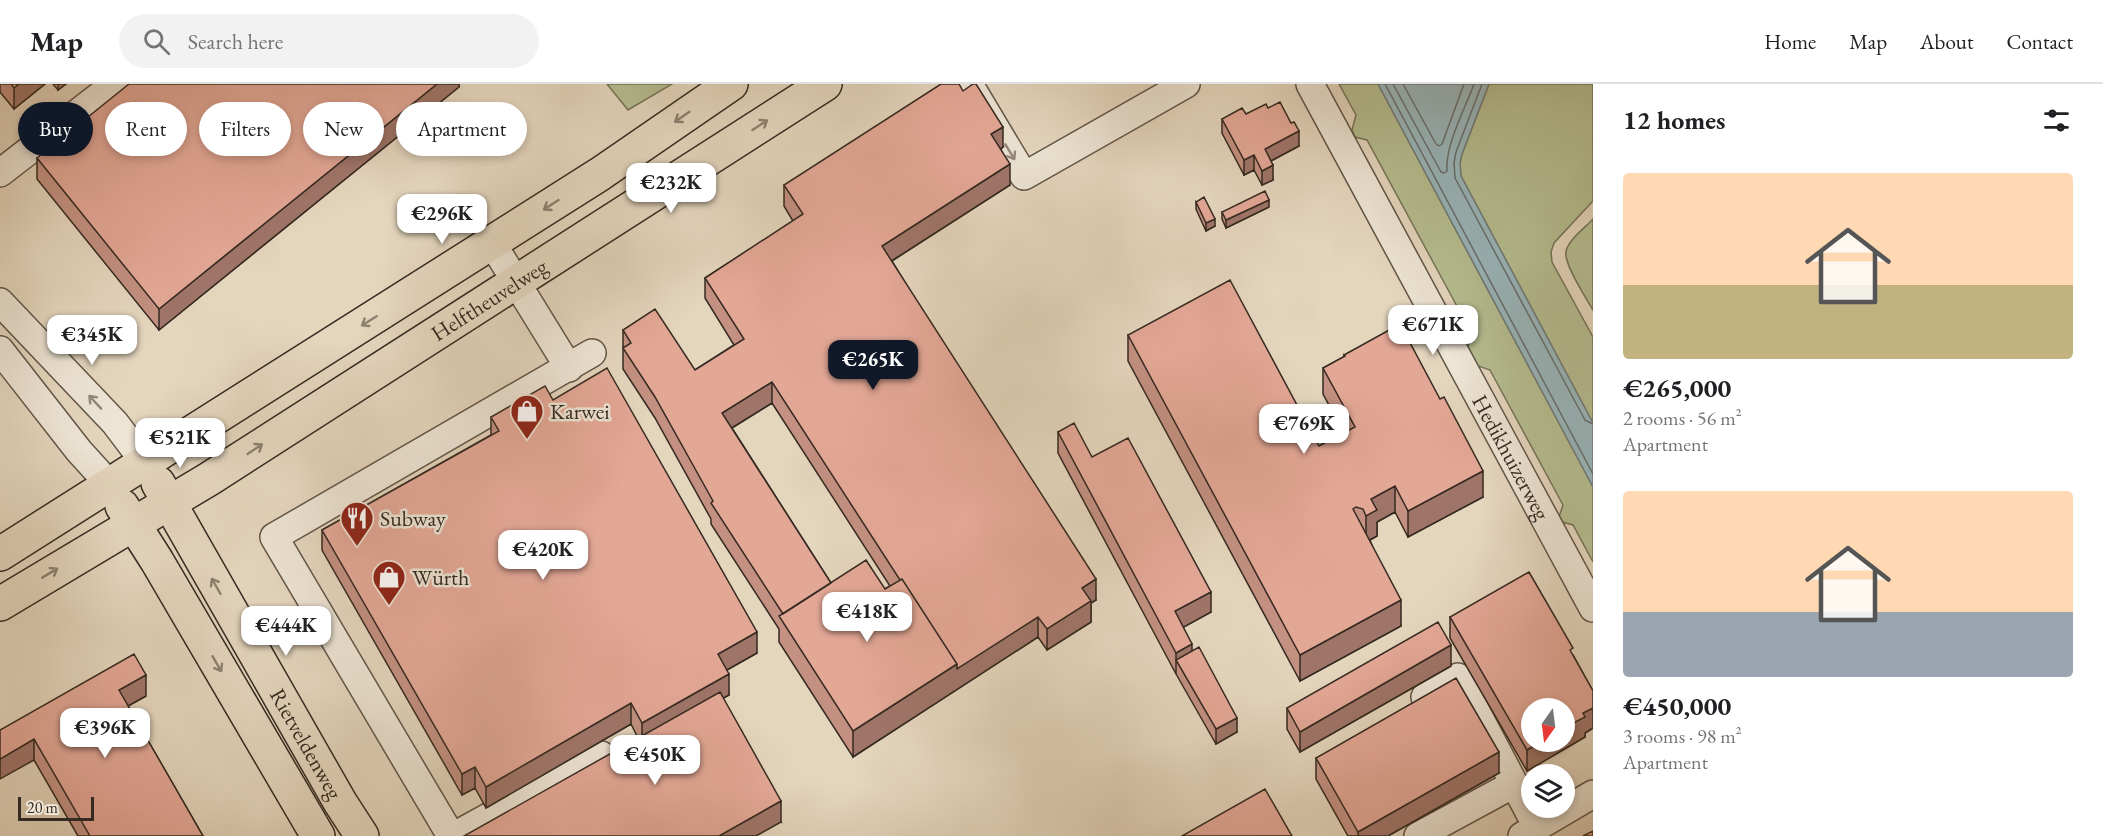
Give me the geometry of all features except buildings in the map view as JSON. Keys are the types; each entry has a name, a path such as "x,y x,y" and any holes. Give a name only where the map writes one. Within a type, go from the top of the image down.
{"main road":[{"name":"Helftheuvelweg","path":"0,554 600,174 731,84"},
{"name":"Helftheuvelweg","path":"0,604 151,513 516,283 825,84"},
{"name":"Rietveldenweg","path":"128,474 151,513 362,836"},
{"name":"Rietveldenweg","path":"128,474 151,513 157,561 318,836"}],"street":[{"path":"0,173 115,84"},
{"path":"969,84 1024,176 1186,84"},
{"name":"Hedikhuizerweg","path":"1311,84 1593,608"},
{"path":"492,243 569,368"},
{"name":"Rietveldenweg","path":"0,302 115,423 128,474"},
{"name":"Rietveldenweg","path":"0,350 79,451 128,474"},
{"path":"592,353 274,537 453,836 601,755"},
{"path":"1407,708 1458,677 1514,784 1529,832 1593,794"},
{"path":"1418,836 1514,784"}],"green space":[{"path":"607,84 672,84 628,110"},
{"path":"1339,84 1378,84 1593,487 1593,562 1573,525 1562,522 1559,517 1563,505 1490,370 1478,366 1468,347 1472,334 1367,140 1355,137 1352,130 1356,115"},
{"path":"1489,84 1593,84 1593,201 1554,243 1551,252 1552,262 1593,337 1593,423 1461,176 1462,154"},
{"path":"1593,219 1593,310 1571,272 1566,251 1574,238"}],"water":[{"path":"1378,84 1489,84 1462,154 1461,176 1593,423 1593,487"}],"place":[{"name":"Karwei","path":"527,440"},
{"name":"Subway","path":"357,547"},
{"name":"Würth","path":"389,606"}]}
